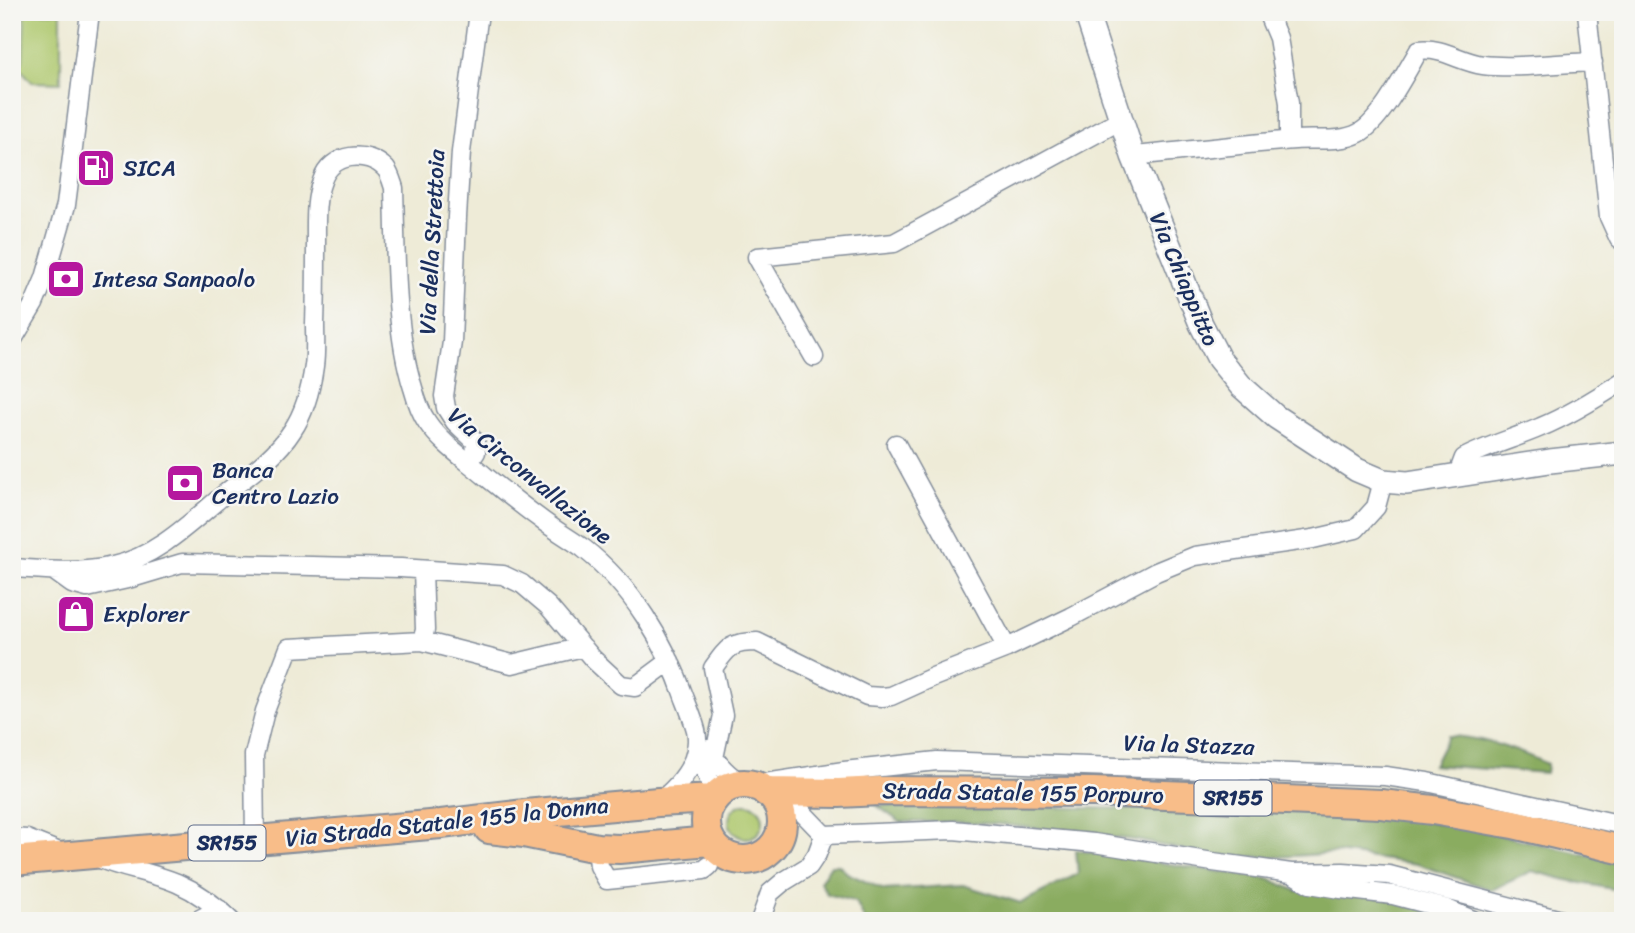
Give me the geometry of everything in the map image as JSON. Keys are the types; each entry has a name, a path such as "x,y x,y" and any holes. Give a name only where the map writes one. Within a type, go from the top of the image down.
{"main road":[{"name":"Via Strada Statale 155 la Donna","path":"12,861 441,824 525,824 598,808 715,798 726,789 754,787"},
{"path":"754,787 777,805 782,821 790,820 839,793"},
{"name":"Strada Statale 155 Porpuro","path":"754,787 839,793 1093,792 1381,804 1513,824 1623,850"},
{"path":"710,853 706,815 715,798"},
{"path":"597,848 598,808"},
{"path":"525,824 597,848 710,853 717,850 727,857 749,860 770,850 790,820"}],"street":[{"path":"12,341 34,304 45,278 66,205 90,12"},
{"name":"Via della Strettoia","path":"469,462 476,452 475,441 455,422 446,408 444,396 452,342 461,152 479,12"},
{"name":"Via Chiappitto","path":"1086,12 1133,156 1201,324 1219,359 1241,386 1276,417 1357,470 1383,481 1407,483 1550,461 1623,453"},
{"path":"1267,12 1278,38 1289,103 1289,140"},
{"path":"1587,12 1608,217 1619,239 1623,240"},
{"path":"1133,156 1289,140 1333,139 1360,132 1372,122 1395,92 1419,50 1432,48 1479,64 1504,67 1593,62"},
{"path":"814,358 757,257 894,243 1121,120"},
{"name":"Via Circonvallazione","path":"12,568 54,571 112,566 138,558 160,545 263,463 280,446 293,430 303,410 314,363 318,200 322,179 331,166 344,158 360,155 376,160 388,172 394,188 400,323 406,365 425,420 437,435 469,462 540,520 584,549 618,582 645,618 676,671 715,798"},
{"path":"1458,474 1464,458 1540,428 1581,408 1623,381"},
{"path":"895,444 1007,648"},
{"path":"714,758 723,715 713,668 725,651 739,642 757,642 867,696 891,695 1007,648 1156,572 1195,556 1356,530 1376,507 1383,481"},
{"path":"54,571 72,584 87,588 182,563 503,575 522,584 548,606 593,659 621,685 635,687 670,661"},
{"path":"422,641 425,630 423,570"},
{"path":"255,841 254,755 265,711 289,648 422,641 512,664 583,647"},
{"path":"696,740 731,776 754,787"},
{"path":"658,802 684,777 692,763 696,740"},
{"name":"Via la Stazza","path":"754,787 844,771 937,761 1385,776 1427,782 1623,825"},
{"path":"790,820 824,835 953,830 1094,843 1291,873 1389,875 1565,921"},
{"path":"760,921 770,893 808,866 817,854 824,835"},
{"path":"12,838 27,839 174,882 195,892 225,915"},
{"path":"1291,873 1310,884 1393,895 1447,909 1475,921"},
{"path":"196,921 225,915"}],"green space":[{"path":"25,12 61,12 61,83 32,82 20,68 23,60"},
{"path":"1448,736 1486,741 1524,754 1547,764 1546,773 1433,765"},
{"path":"746,804 758,809 763,821 758,833 746,838 734,833 729,821 734,809"},
{"path":"876,805 1369,812 1470,828 1623,863 1623,891 1532,871 1492,890 1417,864 1336,853 1279,857 1214,856 1135,840 998,824 900,822"},
{"path":"1076,850 1269,879 1297,891 1323,888 1466,912 1484,921 865,921 856,902 827,894 820,882 831,865 839,865 847,873 884,890 963,885 1021,903 1078,874"}],"place":[{"name":"SICA","path":"96,168"},
{"name":"Intesa Sanpaolo","path":"66,279"},
{"name":"Banca Centro Lazio","path":"185,483"},
{"name":"Explorer","path":"76,614"}]}
